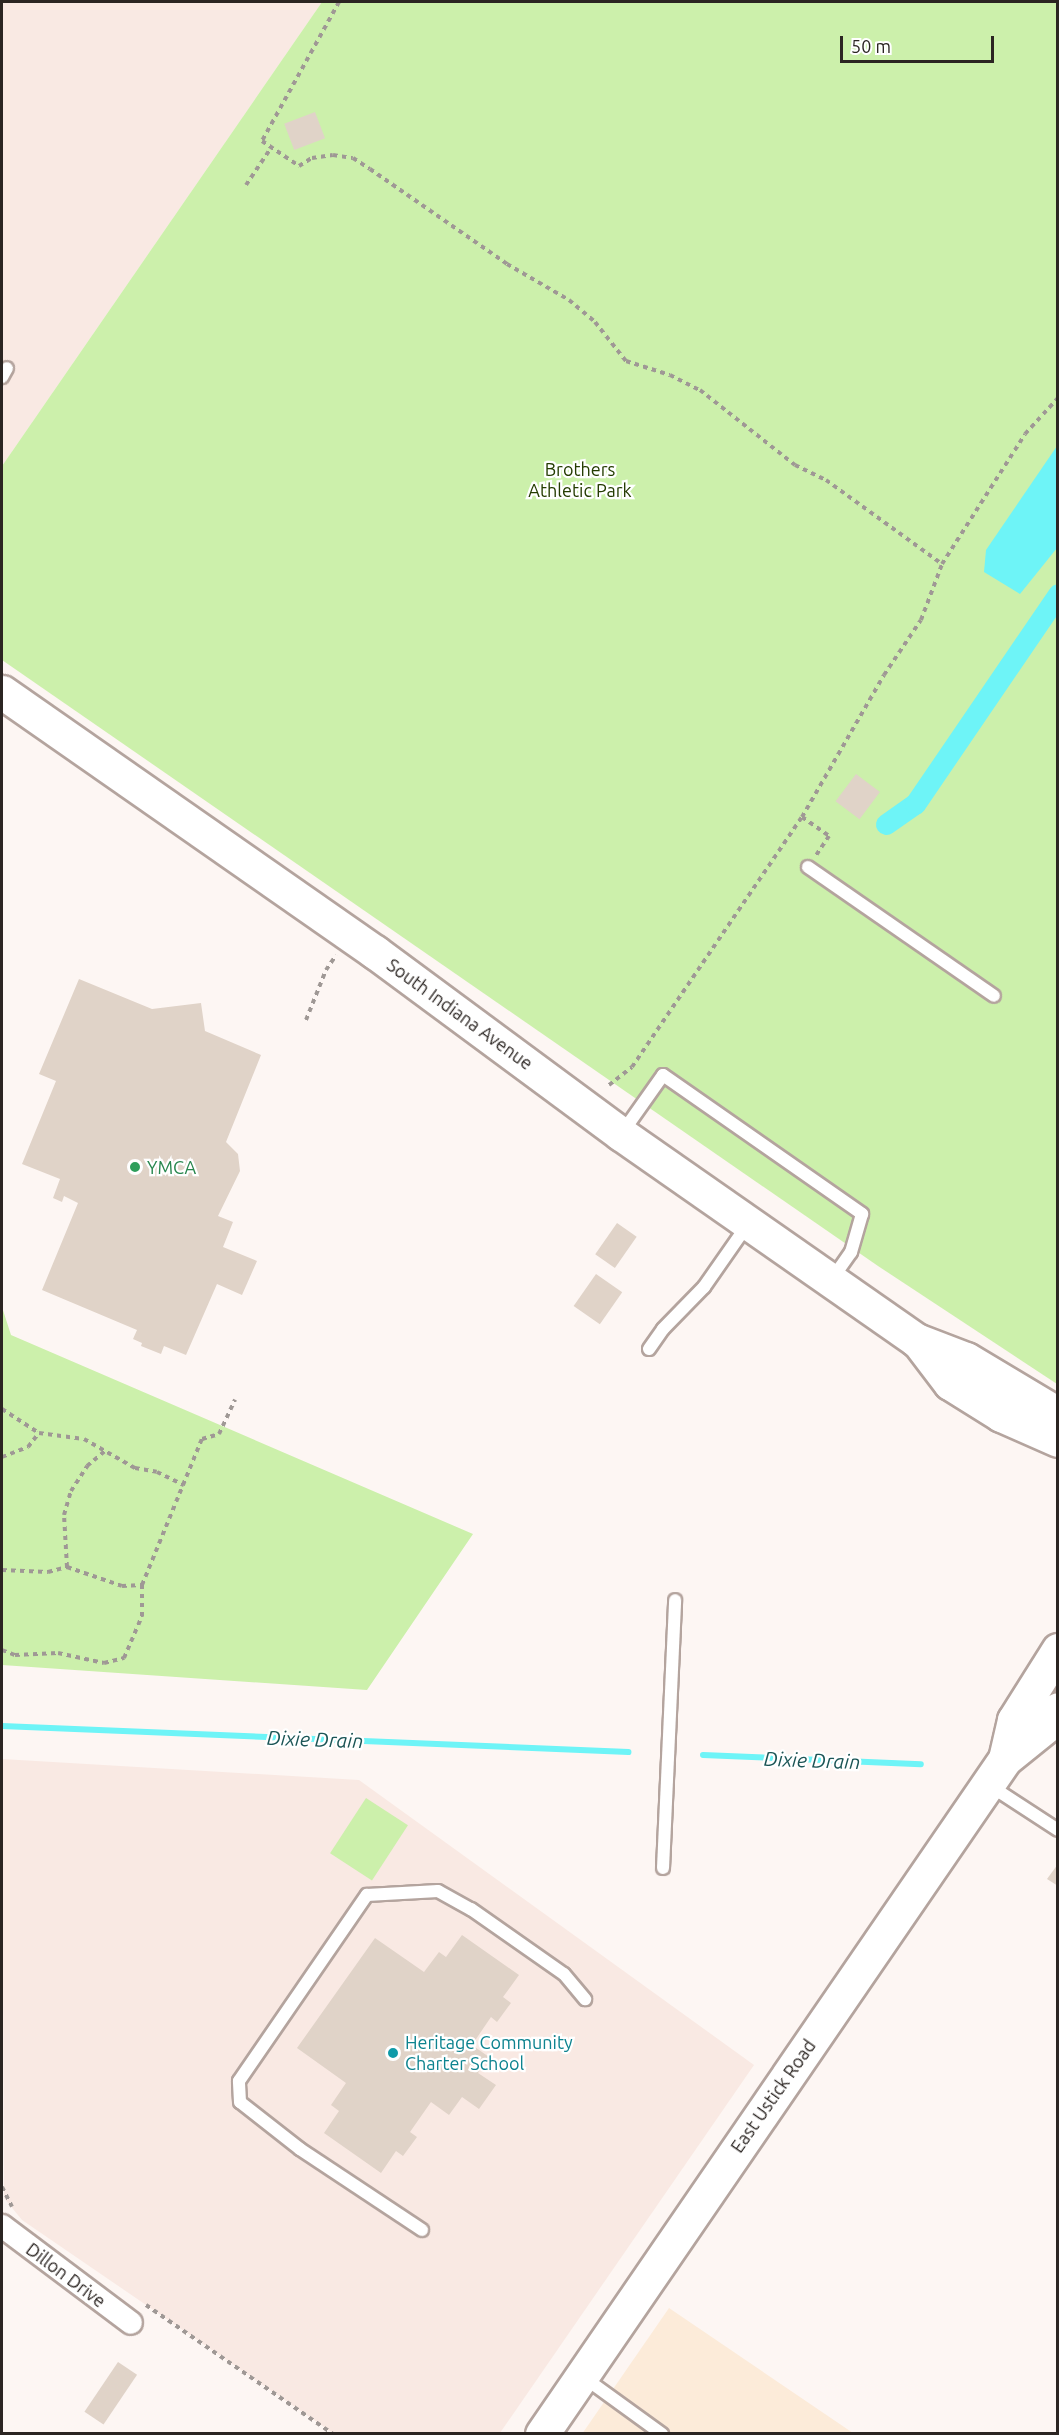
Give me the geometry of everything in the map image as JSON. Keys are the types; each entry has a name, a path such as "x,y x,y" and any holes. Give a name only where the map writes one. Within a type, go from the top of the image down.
{"main road":[{"name":"South Indiana Avenue","path":"2,693 350,935 621,1134 916,1340 966,1359 1058,1414"},
{"name":"South Indiana Avenue","path":"916,1340 950,1383 1001,1415 1058,1440"},
{"name":"East Ustick Road","path":"997,1772 1014,1719 1058,1650"},
{"name":"East Ustick Road","path":"543,2433 997,1772 1050,1723 1058,1709"}],"street":[{"name":"Dillon Drive","path":"9,2219 131,2323"}],"lane":[{"path":"808,867 994,996"},
{"path":"621,1134 663,1076 842,1200 862,1214 851,1252 831,1281"},
{"path":"649,1350 663,1329 704,1287 749,1223"},
{"path":"663,1868 675,1600"},
{"path":"997,1772 1058,1830"},
{"path":"422,2230 300,2149 240,2102 239,2081 367,1895 438,1891 471,1909 564,1974 585,2000"},
{"path":"581,2375 662,2433"}],"path":[{"path":"339,2 262,141 299,166 312,158 333,154 353,158 507,264 569,300 595,322 609,345 626,361 670,375 700,390 795,465 826,480 942,564"},
{"path":"246,185 272,147"},
{"path":"609,1084 632,1066 802,817 884,675 921,620 942,564 1025,434 1058,398"},
{"path":"802,817 829,836 808,867"},
{"path":"306,1020 326,970 350,935"},
{"path":"2,1650 15,1655 58,1653 104,1663 124,1658 142,1616 142,1585 202,1439 219,1434 235,1399"},
{"path":"2,1409 39,1433 84,1439 135,1468 157,1472 184,1485"},
{"path":"2,1457 28,1447 39,1433"},
{"path":"67,1567 64,1515 72,1491 87,1466 105,1451"},
{"path":"2,1568 48,1572 67,1567 122,1586 142,1585"},
{"path":"2,2187 9,2219"},
{"path":"137,2299 333,2433"}],"shaded area":[{"path":"2,2 322,2 2,466"},
{"path":"2,1759 359,1780 754,2065 500,2433 333,2433 22,2220 4,2198"},
{"path":"669,2308 853,2433 582,2434"}],"green space":[{"name":"Brothers Athletic Park","path":"322,2 1057,2 1057,1384 878,1266 2,660 2,466"},
{"path":"2,1307 11,1335 473,1534 367,1690 2,1665"},
{"path":"366,1798 408,1825 372,1881 330,1853"}],"water":[{"path":"1057,446 1057,548 1020,594 984,572 986,550"}],"building":[{"path":"315,112 325,138 294,150 284,124"},
{"path":"856,774 880,792 859,819 836,801"},
{"name":"YMCA","path":"79,979 152,1009 201,1003 205,1031 261,1055 226,1142 238,1154 240,1171 218,1216 233,1222 223,1247 257,1261 242,1295 217,1284 186,1355 164,1346 161,1354 141,1346 142,1343 133,1339 137,1330 42,1290 78,1203 64,1196 62,1202 53,1198 60,1179 22,1164 56,1081 39,1074"},
{"path":"617,1223 637,1237 615,1268 595,1254"},
{"path":"596,1274 622,1292 600,1324 574,1306"},
{"path":"1058,1864 1058,1886 1047,1879"},
{"name":"Heritage Community Charter School","path":"462,1935 519,1975 503,1997 511,2003 497,2022 491,2017 472,2045 489,2057 478,2073 496,2085 479,2109 462,2097 449,2115 431,2102 410,2132 417,2137 403,2156 396,2151 381,2173 324,2133 339,2111 331,2105 346,2083 297,2048 375,1938 424,1972 439,1952 446,1957"},
{"path":"118,2362 137,2375 104,2425 84,2412"}],"waterway":[{"path":"886,824 915,804 1058,594"},
{"name":"Dixie Drain","path":"2,1726 628,1752"},
{"name":"Dixie Drain","path":"703,1755 921,1764"}],"place":[{"name":"YMCA","path":"135,1167"},
{"name":"Heritage Community Charter School","path":"393,2053"}]}
